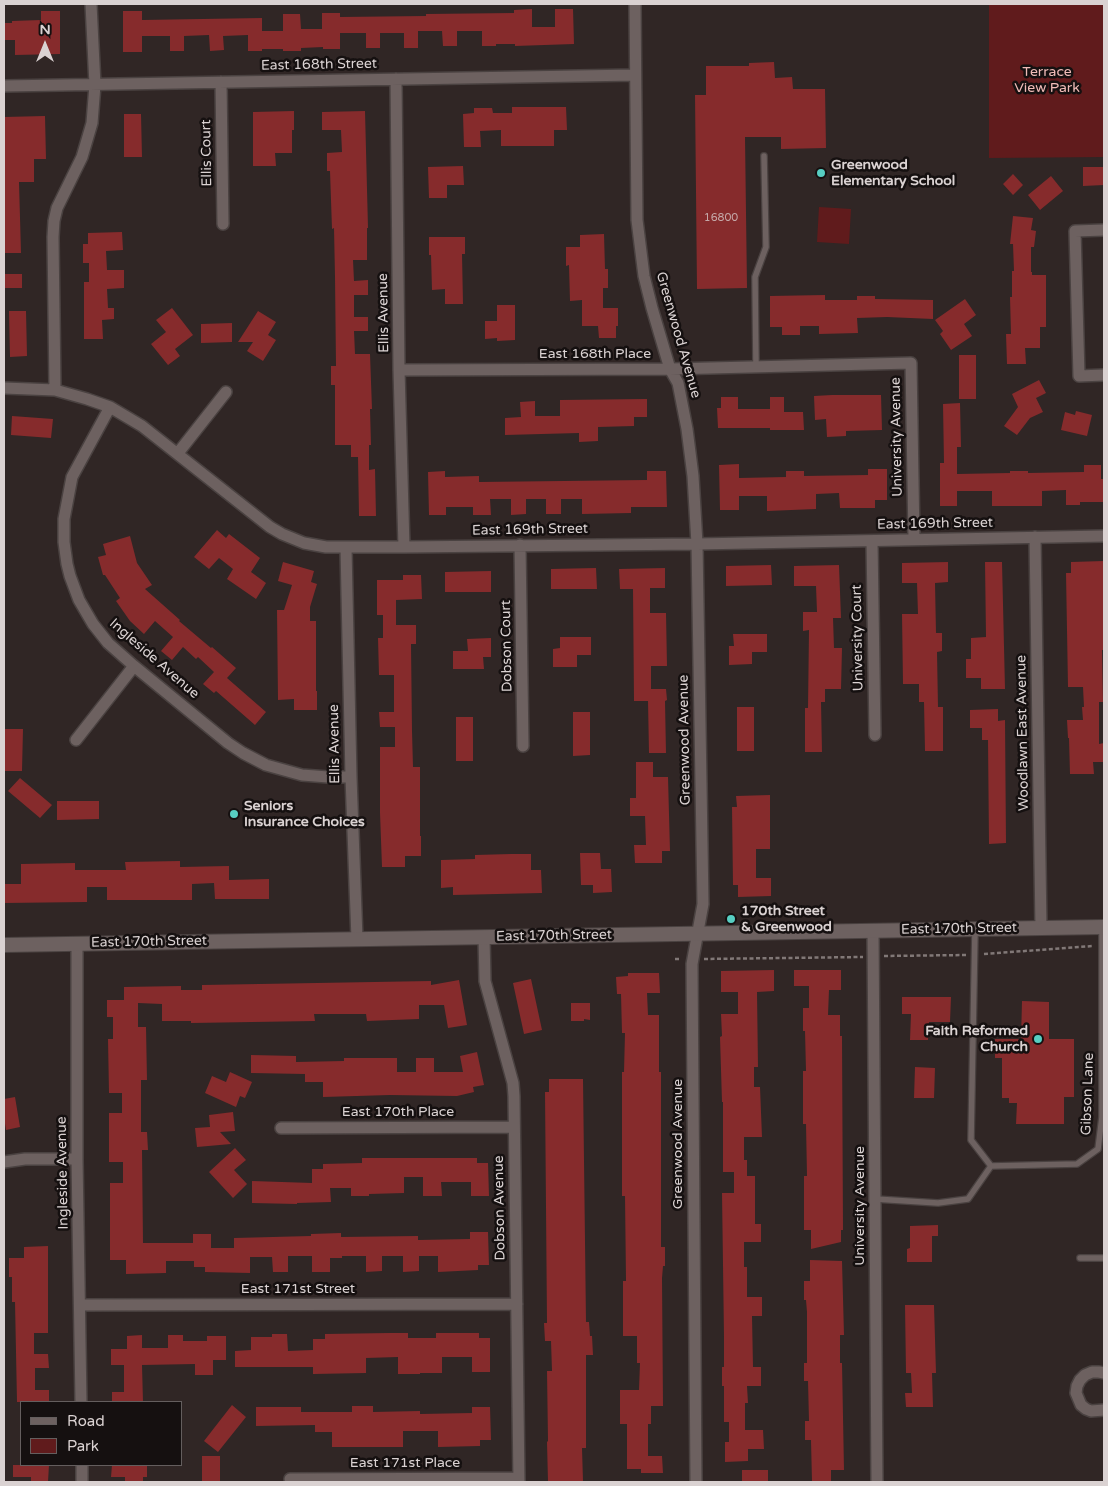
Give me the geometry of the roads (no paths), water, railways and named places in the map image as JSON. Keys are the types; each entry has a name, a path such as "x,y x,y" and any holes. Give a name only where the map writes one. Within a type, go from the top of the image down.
{"street":[{"path":"55,390 54,221 62,195 82,156 92,123 95,84 91,4"},
{"name":"Greenwood Avenue","path":"634,4 638,230 644,276 670,368 678,383 687,429 693,476 697,544 703,904 692,964 696,1482"},
{"name":"East 168th Street","path":"4,86 635,75"},
{"name":"Ellis Avenue","path":"396,79 399,370 404,547"},
{"name":"Ellis Court","path":"221,82 223,224"},
{"path":"1104,230 1075,231 1079,376 1104,375"},
{"name":"East 168th Place","path":"399,370 670,368 911,363"},
{"name":"University Avenue","path":"911,363 914,540"},
{"name":"East 169th Street","path":"4,388 55,390 110,407 142,426 258,518 282,534 304,543 326,547 697,544 1104,536"},
{"path":"178,454 226,392"},
{"name":"Ingleside Avenue","path":"110,407 72,478 64,519 64,542 67,564 76,594 86,612 102,636 134,666 228,743 243,753 266,765 302,775 351,777"},
{"name":"Woodlawn East Avenue","path":"1034,537 1041,928"},
{"name":"University Court","path":"872,541 875,735"},
{"name":"Dobson Court","path":"520,545 523,746"},
{"name":"Ellis Avenue","path":"346,548 357,939"},
{"path":"76,740 134,666"},
{"name":"East 170th Street","path":"4,945 1103,927"},
{"name":"University Avenue","path":"873,930 877,1482"},
{"name":"Dobson Avenue","path":"484,937 485,981 513,1083 519,1480"},
{"name":"Ingleside Avenue","path":"77,944 77,1159 81,1401"},
{"name":"East 170th Place","path":"281,1128 514,1127"},
{"path":"4,1162 77,1159"},
{"name":"East 171st Street","path":"80,1304 517,1304"},
{"path":"1104,1373 1092,1372 1085,1375 1080,1380 1076,1393 1081,1405 1086,1409 1092,1411 1104,1410"},
{"path":"82,1466 82,1482"},
{"name":"East 171st Place","path":"290,1479 519,1480"}],"lane":[{"path":"756,366 755,277 766,248 764,156"},
{"name":"Gibson Lane","path":"991,1166 1077,1164 1098,1149 1102,1117 1103,927"},
{"path":"875,1199 938,1204 968,1199 991,1166 971,1140 975,929"},
{"path":"1080,1258 1104,1258"}],"place":[{"name":"Greenwood Elementary School","path":"821,173"},
{"name":"Seniors Insurance Choices","path":"234,814"},
{"name":"170th Street & Greenwood","path":"731,919"},
{"name":"Faith Reformed Church","path":"1038,1039"}],"park label":[{"name":"Terrace View Park","path":"1047,80"}]}
